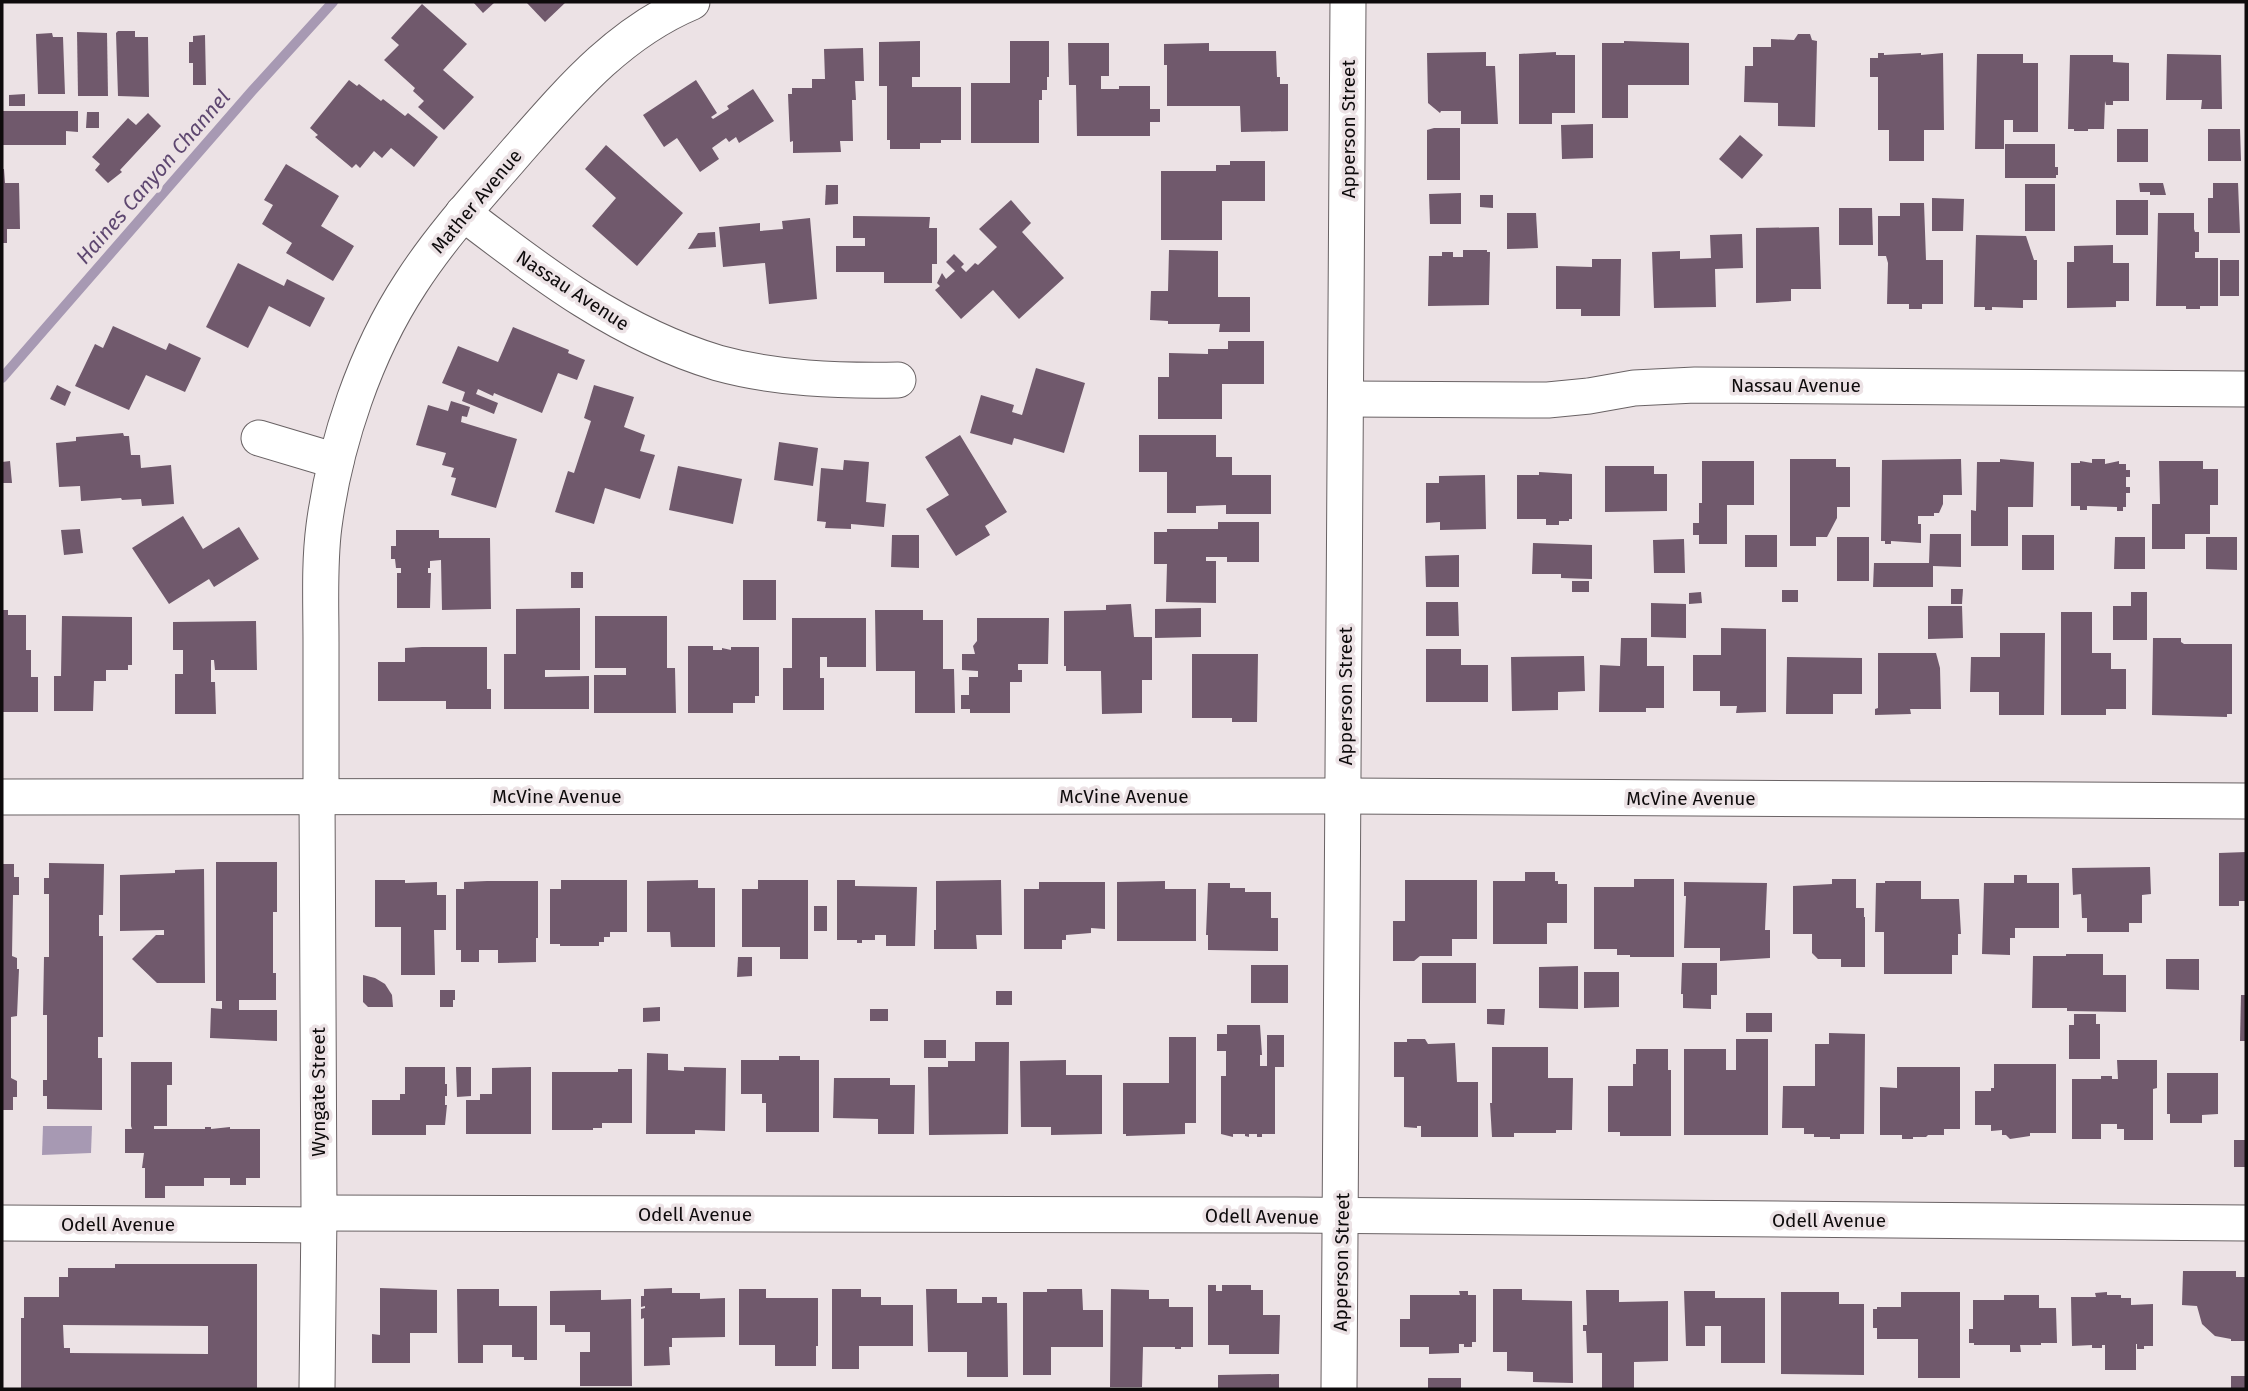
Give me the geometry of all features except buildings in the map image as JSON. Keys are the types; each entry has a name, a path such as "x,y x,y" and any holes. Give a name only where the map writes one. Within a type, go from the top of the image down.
{"street":[{"name":"Mather Avenue","path":"319,796 324,528 336,460 350,414 388,324 409,285 463,214 602,58 638,31 692,2"},
{"name":"Apperson Street","path":"1339,1389 1348,2"},
{"name":"Nassau Avenue","path":"463,214 550,280 594,308 628,327 681,349 718,363 765,373 812,378 898,380"},
{"name":"Nassau Avenue","path":"1347,399 1548,400 1634,388 1707,385 2246,389"},
{"path":"259,438 336,460"},
{"name":"Wyngate Street","path":"317,1389 319,796"},
{"name":"McVine Avenue","path":"2,797 1344,796 2246,801"},
{"name":"Odell Avenue","path":"2,1223 319,1219 1341,1217 2246,1223"}],"shaded area":[{"path":"43,1126 92,1126 91,1153 42,1155"}],"waterway":[{"name":"Haines Canyon Channel","path":"2,378 333,2"}]}
